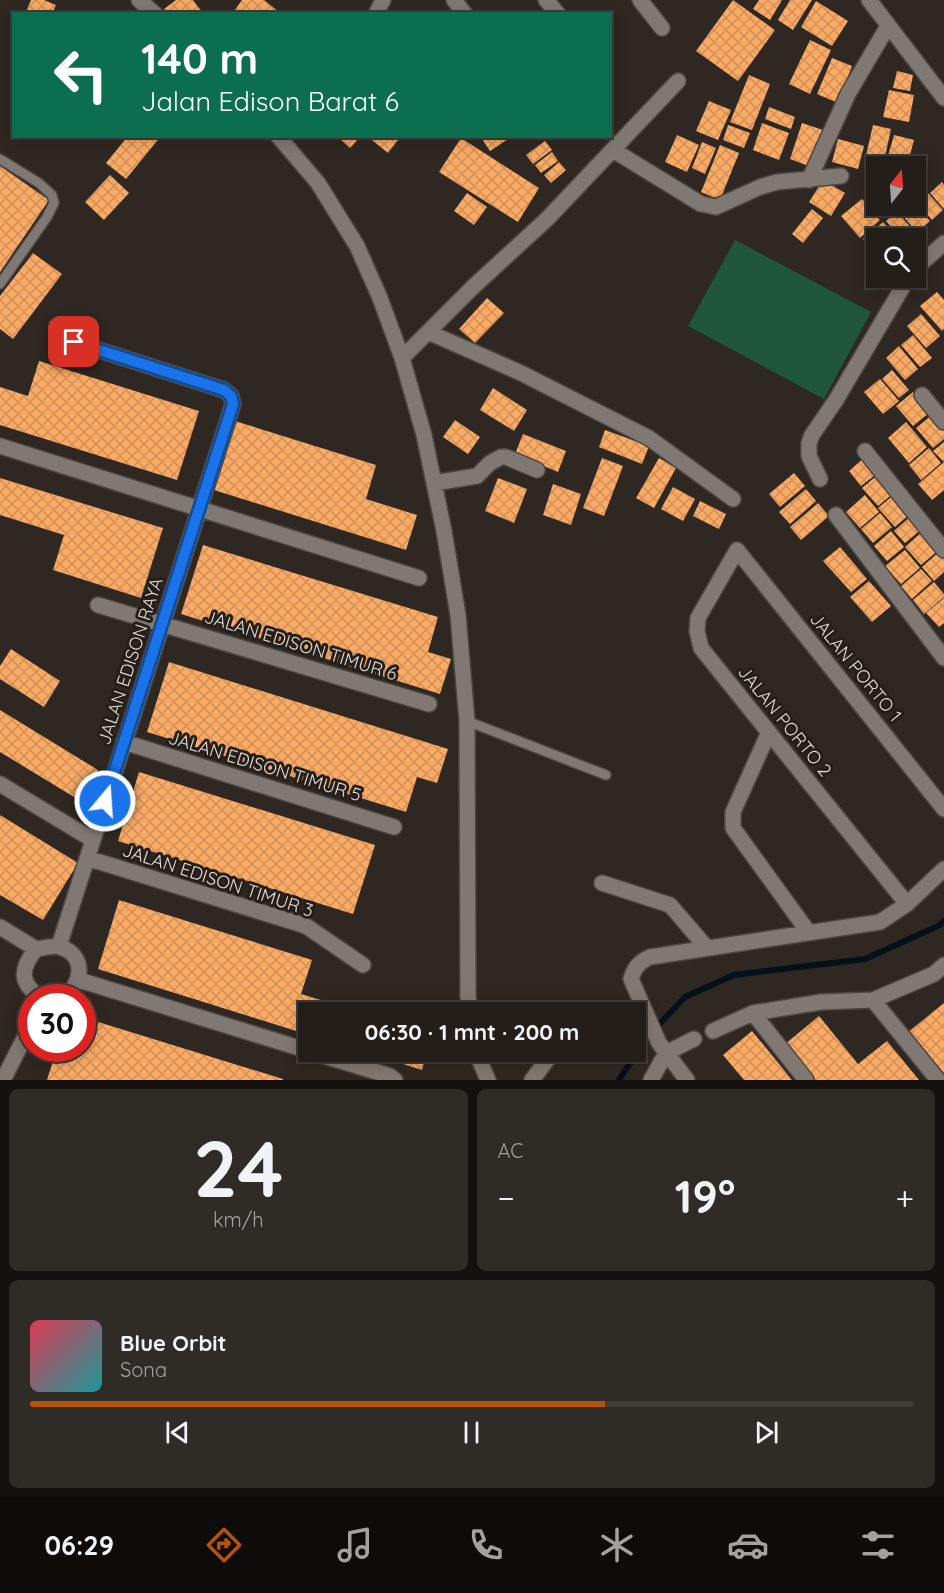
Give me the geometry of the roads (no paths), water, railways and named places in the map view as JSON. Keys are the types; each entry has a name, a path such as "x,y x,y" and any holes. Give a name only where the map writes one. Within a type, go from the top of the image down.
{"street":[{"path":"139,0 153,12"},
{"path":"454,0 463,12"},
{"path":"546,0 556,12"},
{"path":"640,0 662,28"},
{"path":"869,0 944,98"},
{"path":"809,180 848,94 888,26"},
{"path":"402,358 547,219 678,81"},
{"path":"280,138 318,183 357,246 380,298 402,358 424,435 444,531 458,615 468,721 469,1002"},
{"path":"613,150 701,204 716,207 770,184 841,176"},
{"path":"926,259 944,243"},
{"path":"820,480 809,456 809,443 812,435 836,400 902,288"},
{"path":"428,332 521,373 649,438 733,499"},
{"name":"JALAN EDISON RAYA","path":"58,946 233,404 231,396 224,390 74,342"},
{"path":"922,395 944,422"},
{"path":"0,446 419,578"},
{"path":"865,451 944,550"},
{"path":"434,483 477,476 501,457 507,457 537,470"},
{"path":"837,515 944,658"},
{"name":"JALAN PORTO 2","path":"737,550 698,618 697,631 701,648 907,904"},
{"name":"JALAN PORTO 1","path":"737,550 944,809"},
{"name":"JALAN EDISON TIMUR 6","path":"98,605 429,704"},
{"path":"769,732 733,812 733,828 809,933"},
{"name":"JALAN EDISON TIMUR 5","path":"124,742 394,827"},
{"path":"0,784 93,840"},
{"name":"JALAN EDISON TIMUR 3","path":"87,858 306,926 363,965"},
{"path":"687,1080 662,1048 631,979 633,970 643,960 650,957 880,922 907,904 944,869"},
{"path":"602,883 670,905 707,948"},
{"path":"0,927 36,949 58,946 71,953 78,965 79,980 76,984"},
{"path":"28,984 24,976 26,961 36,949"},
{"path":"713,1031 753,1013 821,1002 873,1000 934,974 944,965"},
{"path":"79,980 298,1047"},
{"path":"873,1000 938,1080"},
{"path":"753,1013 806,1080"},
{"path":"662,1048 694,1039"},
{"path":"651,1080 662,1048"},
{"path":"3,1080 18,1051"},
{"path":"343,1062 392,1078"},
{"path":"480,1062 488,1080"},
{"path":"532,1080 546,1062"}],"lane":[{"path":"0,159 39,183 52,195 54,203 47,217 0,284"},
{"path":"468,721 606,775"}],"waterway":[{"path":"619,1080 647,1037 685,997 734,975 865,959 938,926 944,921"}]}
